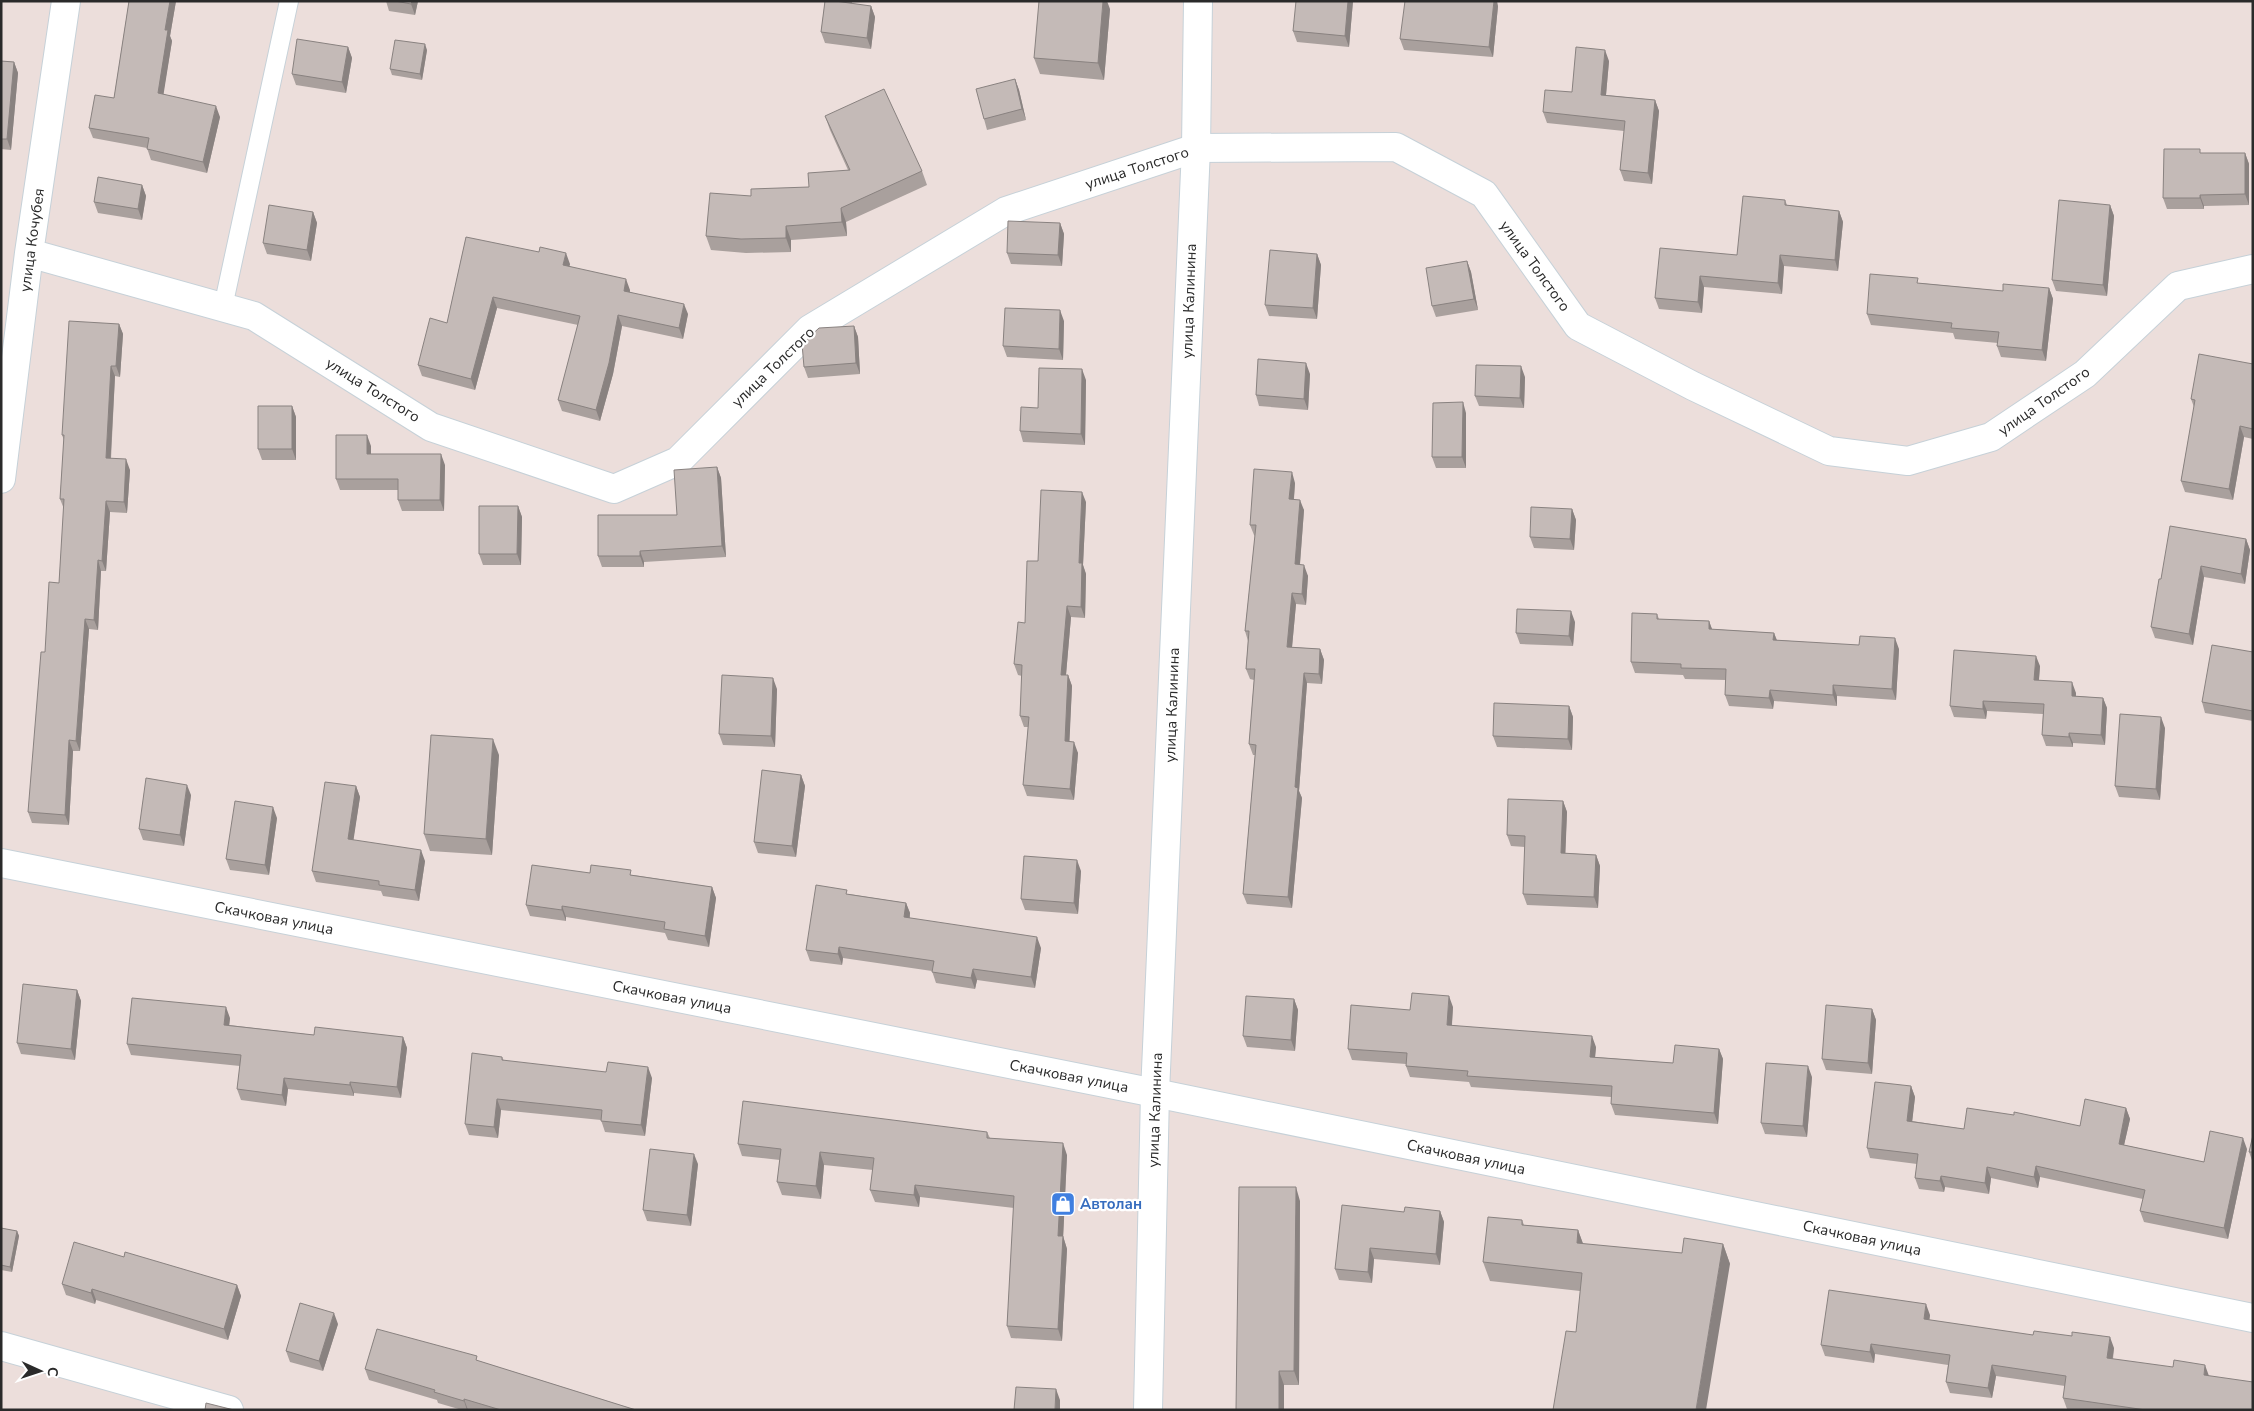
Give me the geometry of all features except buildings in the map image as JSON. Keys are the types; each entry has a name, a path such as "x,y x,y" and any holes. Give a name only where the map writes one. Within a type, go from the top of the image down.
{"street":[{"name":"улица Кочубея","path":"1,479 29,253 66,1"},
{"name":"улица Калинина","path":"1148,1410 1155,1094 1196,148 1198,1"},
{"name":"улица Толстого","path":"29,253 254,316 431,427 614,489 678,461 810,329 1006,210 1196,148 1396,147 1484,194 1578,326 1693,386 1829,450 1908,461 1992,437 2085,374 2178,286 2253,269"},
{"name":"Скачковая улица","path":"1,863 1155,1094 2253,1318"},
{"path":"1,1346 229,1410"}],"lane":[{"path":"223,307 289,1"}],"place":[{"name":"Автолан","path":"1063,1204"}]}
